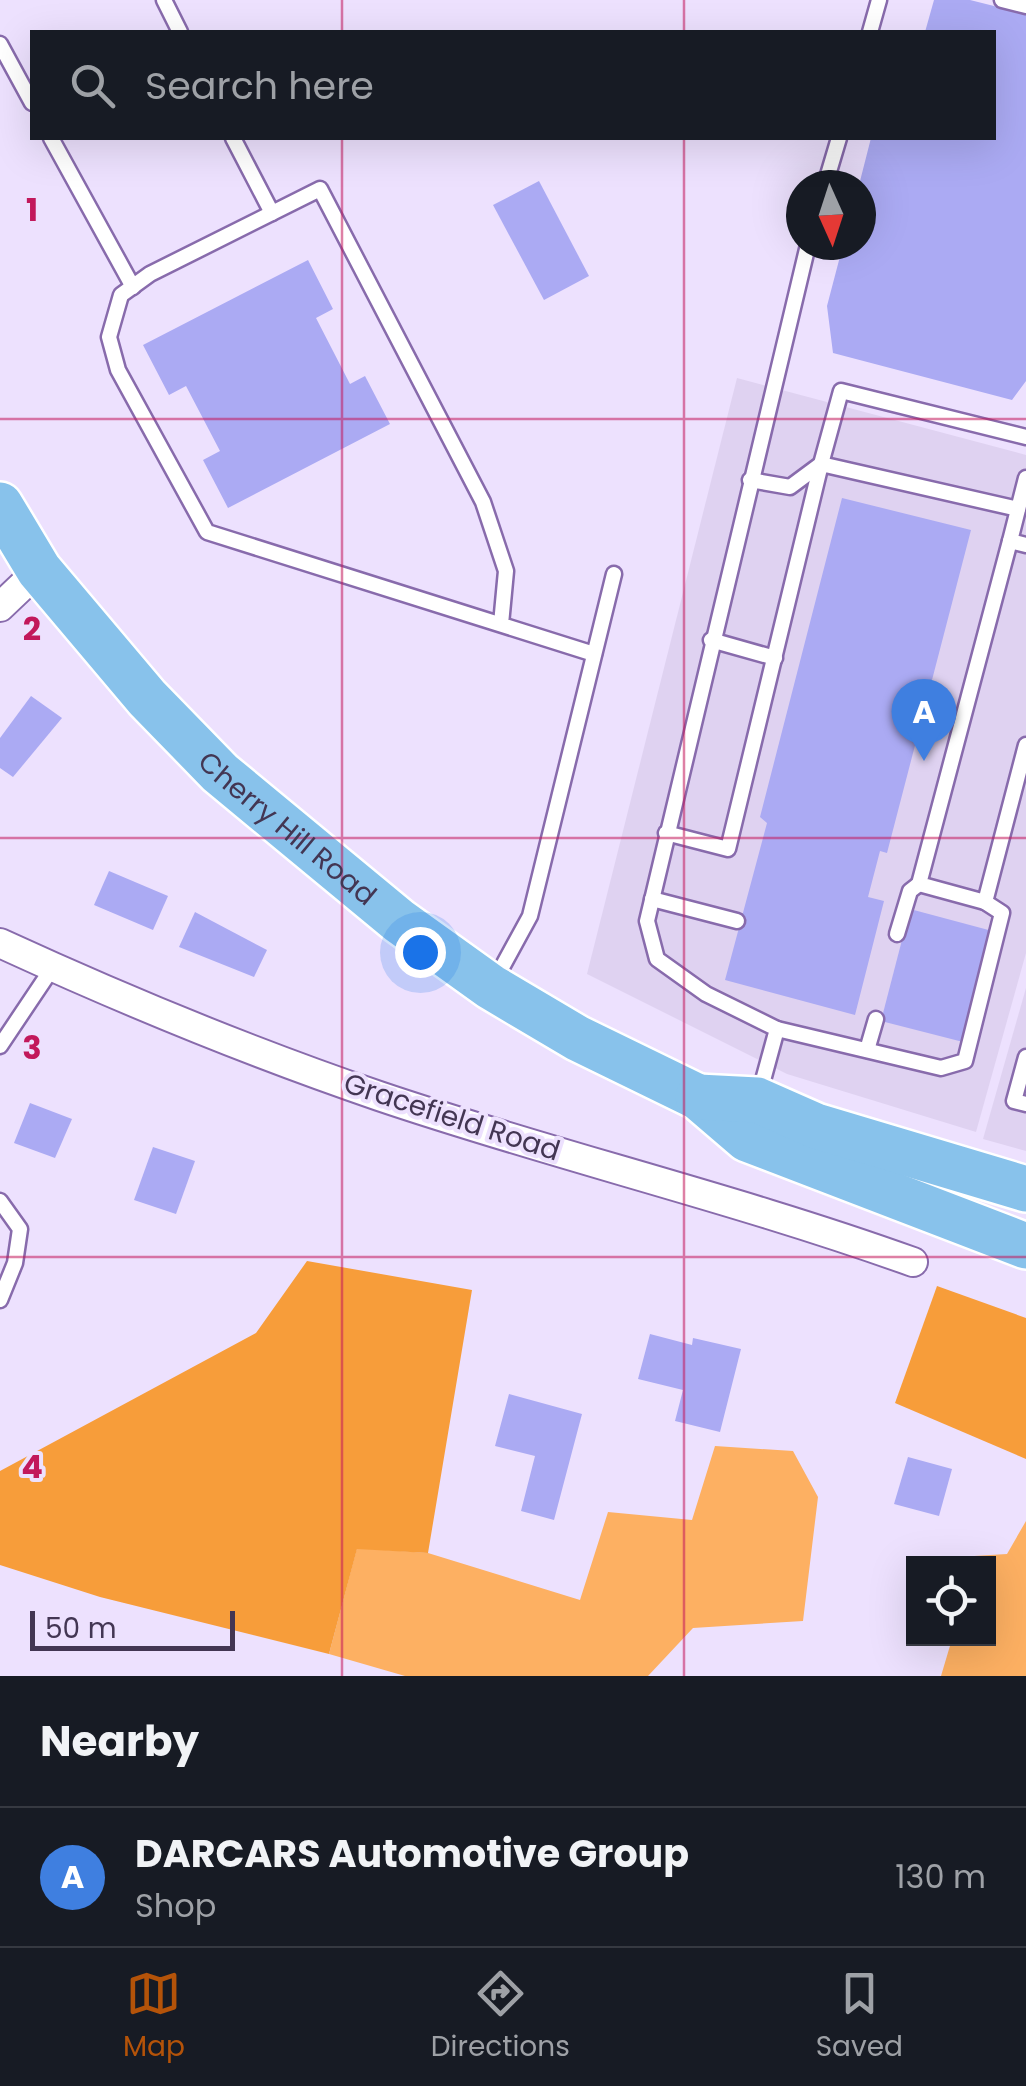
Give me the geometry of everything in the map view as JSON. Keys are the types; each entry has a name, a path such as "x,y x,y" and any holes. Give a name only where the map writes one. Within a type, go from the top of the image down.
{"main road":[{"name":"Cherry Hill Road","path":"0,505 39,570 147,698 220,773 399,922 491,987 594,1046 698,1097 747,1139 1026,1246"},
{"name":"Cherry Hill Road","path":"698,1097 758,1100 816,1126 1026,1189"}],"street":[{"path":"0,607 39,570"},
{"name":"Gracefield Road","path":"0,943 168,1018 379,1096 803,1222 914,1262"}],"lane":[{"path":"164,0 179,30"},
{"path":"871,30 879,0"},
{"path":"1002,0 1026,6"},
{"path":"0,44 30,99"},
{"path":"52,140 133,287"},
{"path":"235,140 272,213"},
{"path":"830,170 838,140"},
{"path":"501,624 506,571 483,502 320,188 150,274 122,295 110,337 118,370 207,532 594,654"},
{"path":"804,260 647,921 657,959 706,994 777,1029 941,1068 966,1061 1002,914 985,902 919,884"},
{"path":"666,833 728,849 841,391 1026,437"},
{"path":"750,480 790,488 822,464 1018,509"},
{"path":"897,934 910,891 919,884 1026,478"},
{"path":"1010,541 1026,545"},
{"path":"491,987 530,916 614,574"},
{"path":"711,640 775,658"},
{"path":"985,902 1026,745"},
{"path":"652,900 737,921"},
{"path":"0,1046 52,967"},
{"path":"868,1050 876,1019"},
{"path":"758,1100 777,1029"},
{"path":"1026,1057 1014,1101 1026,1104"},
{"path":"0,1202 20,1229 16,1263 0,1300"}],"shaded area":[{"path":"737,378 1026,455 1026,953 976,1132 787,1074 587,974"},
{"path":"1026,988 1026,1151 983,1139"},
{"path":"307,1261 472,1290 428,1553 357,1549 329,1654 100,1597 0,1565 0,1471 256,1333"},
{"path":"937,1286 1026,1318 1026,1459 895,1403"},
{"path":"715,1446 793,1451 818,1497 803,1621 693,1628 648,1676 405,1676 329,1654 357,1548 428,1553 580,1600 608,1512 692,1520"},
{"path":"1026,1521 1026,1676 941,1676 950,1646 996,1646 996,1556 974,1556 1007,1554"}],"building":[{"path":"934,0 970,0 1026,14 1026,381 1012,400 833,353 827,306 839,260 876,260 876,170 863,170 870,140 996,140 996,30 926,30"},
{"path":"539,181 589,276 544,300 493,205"},
{"path":"308,260 333,309 316,318 350,384 365,376 390,424 228,508 203,460 220,451 186,386 169,395 143,345"},
{"path":"842,498 971,530 887,853 880,851 868,897 884,901 855,1015 725,980 767,823 760,817"},
{"path":"31,696 62,718 13,777 0,768 0,738"},
{"path":"109,871 168,896 153,930 94,905"},
{"path":"910,909 996,932 967,1043 881,1021"},
{"path":"195,912 267,950 254,977 179,947"},
{"path":"30,1103 72,1119 55,1158 14,1143"},
{"path":"153,1147 195,1161 176,1214 134,1200"},
{"path":"650,1334 692,1345 693,1338 741,1349 720,1432 675,1421 683,1390 638,1379"},
{"path":"509,1394 582,1414 554,1520 521,1511 535,1456 495,1446"},
{"path":"908,1457 952,1469 939,1516 894,1504"}],"place":[{"name":"DARCARS Automotive Group","path":"924,761"}]}
